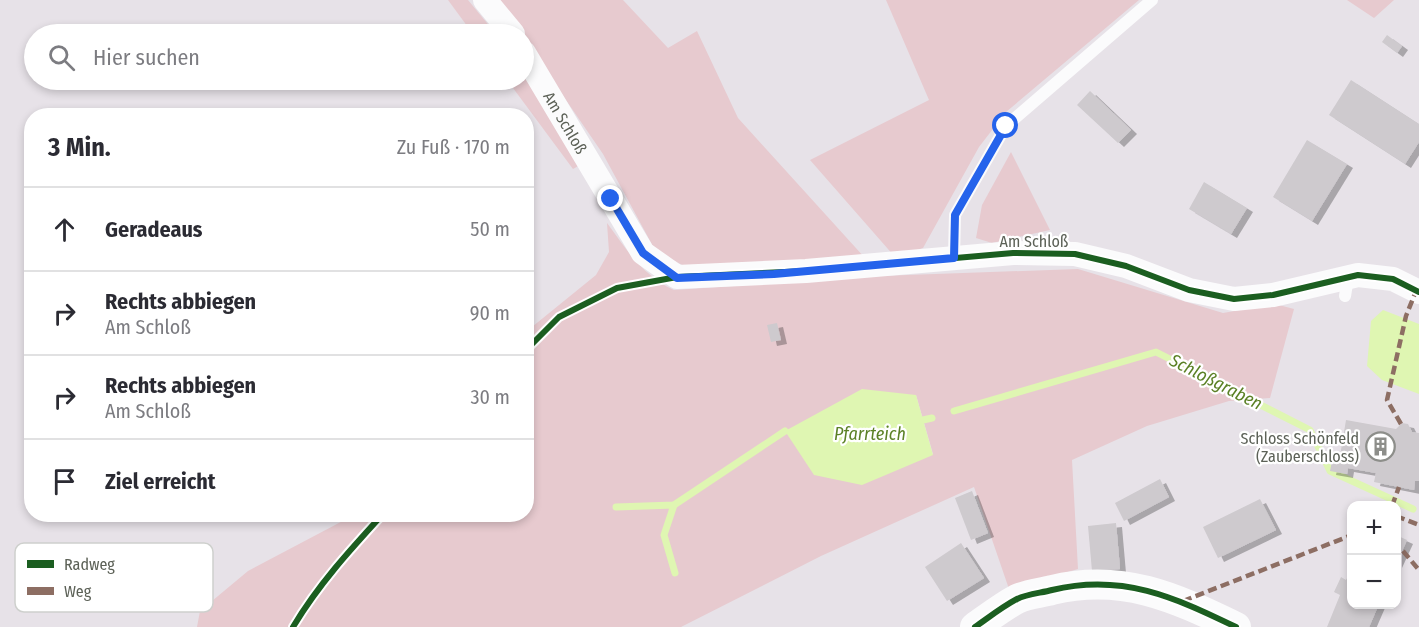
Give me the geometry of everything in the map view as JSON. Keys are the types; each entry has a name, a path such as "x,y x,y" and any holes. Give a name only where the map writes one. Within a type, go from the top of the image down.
{"street":[{"path":"485,0 505,24"},
{"name":"Am Schloß","path":"534,70 643,253 677,278 774,274 1013,253 1075,254 1126,266 1189,290 1234,299 1347,287 1358,275 1393,279 1418,290"},
{"path":"975,627 1019,598 1071,585 1108,583 1143,588 1183,601 1236,627"}],"lane":[{"path":"954,258 955,215 1006,126 1152,0"}],"shaded area":[{"path":"448,0 468,0 488,24 466,24"},
{"path":"496,0 623,0 668,48 697,31 738,118 865,258 684,266 655,250 603,154 534,54 534,24 516,24"},
{"path":"886,0 1139,0 1006,112 979,147 923,248 895,257 810,160 929,100"},
{"path":"1347,0 1394,0 1374,18"},
{"path":"534,87 580,165 573,169 534,116 534,108 528,108 514,90 534,90"},
{"path":"1011,152 1050,230 992,243 976,238 982,205"},
{"path":"607,223 644,270 674,290 880,276 1078,269 1223,313 1275,304 1294,309 1270,398 1229,401 1147,426 1072,460 1078,569 1009,589 974,487 821,556 681,627 197,627 200,612 213,612 213,600 248,571 341,522 534,522 534,325 596,275 609,252","holes":["916,395 933,454 786,430"]}],"water":[{"path":"1383,310 1419,324 1419,394 1382,380 1367,366 1371,321"},
{"name":"Pfarrteich","path":"862,389 916,395 933,455 862,485 814,475 785,431"}],"building":[{"path":"1387,35 1402,46 1397,53 1382,42"},
{"path":"1351,80 1419,124 1419,142 1405,164 1329,115"},
{"path":"1090,91 1131,130 1118,143 1077,105"},
{"path":"1307,140 1347,164 1312,221 1273,197"},
{"path":"1204,182 1247,208 1231,234 1189,209"},
{"path":"777,323 781,340 771,342 767,325"},
{"name":"Schloss Schönfeld (Zauberschloss)","path":"1346,420 1396,429 1402,423 1408,424 1412,432 1419,433 1419,481 1415,481 1414,490 1374,482 1376,473 1348,468 1347,474 1330,471 1332,461 1339,462"},
{"path":"1160,479 1169,497 1124,521 1115,503"},
{"path":"972,491 988,533 971,540 955,498"},
{"path":"1260,499 1276,530 1218,558 1203,527"},
{"path":"1116,523 1120,569 1092,571 1088,526"},
{"path":"1401,537 1407,540 1401,553"},
{"path":"961,543 984,578 947,601 925,567"},
{"path":"1341,577 1346,580 1347,578 1347,609 1377,609 1369,627 1327,627 1340,595 1334,592"}],"waterway":[{"name":"Schloßgraben","path":"954,411 1156,352 1310,430 1330,471 1413,509"},
{"name":"Schloßgraben","path":"923,420 932,418"},
{"path":"616,507 674,505 785,431"},
{"path":"674,505 664,535 675,573"}],"marked path":[{"path":"1401,424 1387,400 1406,316 1416,291"},
{"path":"1394,501 1399,487"},
{"path":"1401,518 1419,525"},
{"path":"1183,601 1347,537"},
{"path":"1403,551 1419,570"}],"cycle path":[{"path":"534,342 559,317 617,288 677,277 806,271 1013,253 1075,254 1126,266 1189,290 1234,299 1273,295 1358,275 1393,279 1419,292"},
{"path":"293,627 324,582 376,522"},
{"path":"975,627 1021,597 1077,585 1102,584 1125,586 1169,598 1236,627"}],"place":[{"name":"Schloss Schönfeld (Zauberschloss)","path":"1380,447"}],"route":[{"path":"611,199 643,253 677,278 774,274 954,258 955,215 1006,126"}]}
